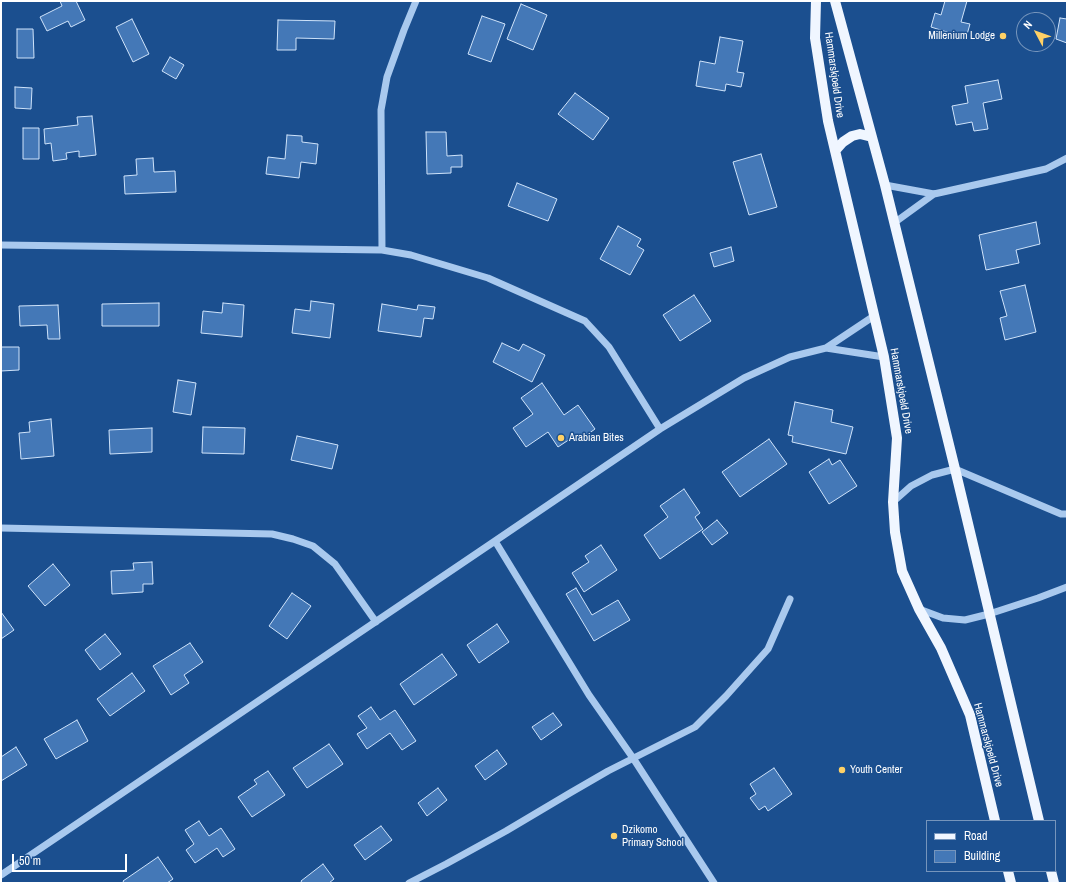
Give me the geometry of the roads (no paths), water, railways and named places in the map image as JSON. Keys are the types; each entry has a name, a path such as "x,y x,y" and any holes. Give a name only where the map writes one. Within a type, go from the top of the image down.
{"main road":[{"name":"Hammarskjoeld Drive","path":"816,1 815,38 828,121 884,357 897,438 893,502 895,532 902,571 919,609 941,648 970,714 995,820"},
{"name":"Hammarskjoeld Drive","path":"835,1 885,185 1039,820"},
{"path":"835,151 843,142 852,136 860,134 872,137"},
{"path":"1008,872 1011,883"},
{"path":"1051,872 1054,883"}],"street":[{"path":"382,250 381,110 388,77 404,30 416,1"},
{"path":"885,185 934,194 1046,169 1067,158"},
{"path":"894,223 934,194"},
{"path":"1,245 382,250 411,255 488,278 586,321 608,347 660,428"},
{"path":"1,875 660,428 744,378 790,357 826,348 874,316"},
{"path":"826,348 884,357"},
{"path":"893,502 910,486 932,475 955,470 1061,514 1067,514"},
{"path":"1,528 272,534 293,539 313,546 335,564 376,622"},
{"path":"495,541 589,695 633,758 714,883"},
{"path":"919,609 943,618 965,620 989,614 1067,587"},
{"path":"409,883 506,832 570,793 633,758 694,727 726,696 768,649 790,599"}],"place":[{"name":"Millenium Lodge","path":"1003,36"},
{"name":"Arabian Bites","path":"561,438"},
{"name":"Youth Center","path":"842,770"},
{"name":"Dzikomo Primary School","path":"614,836"}]}
